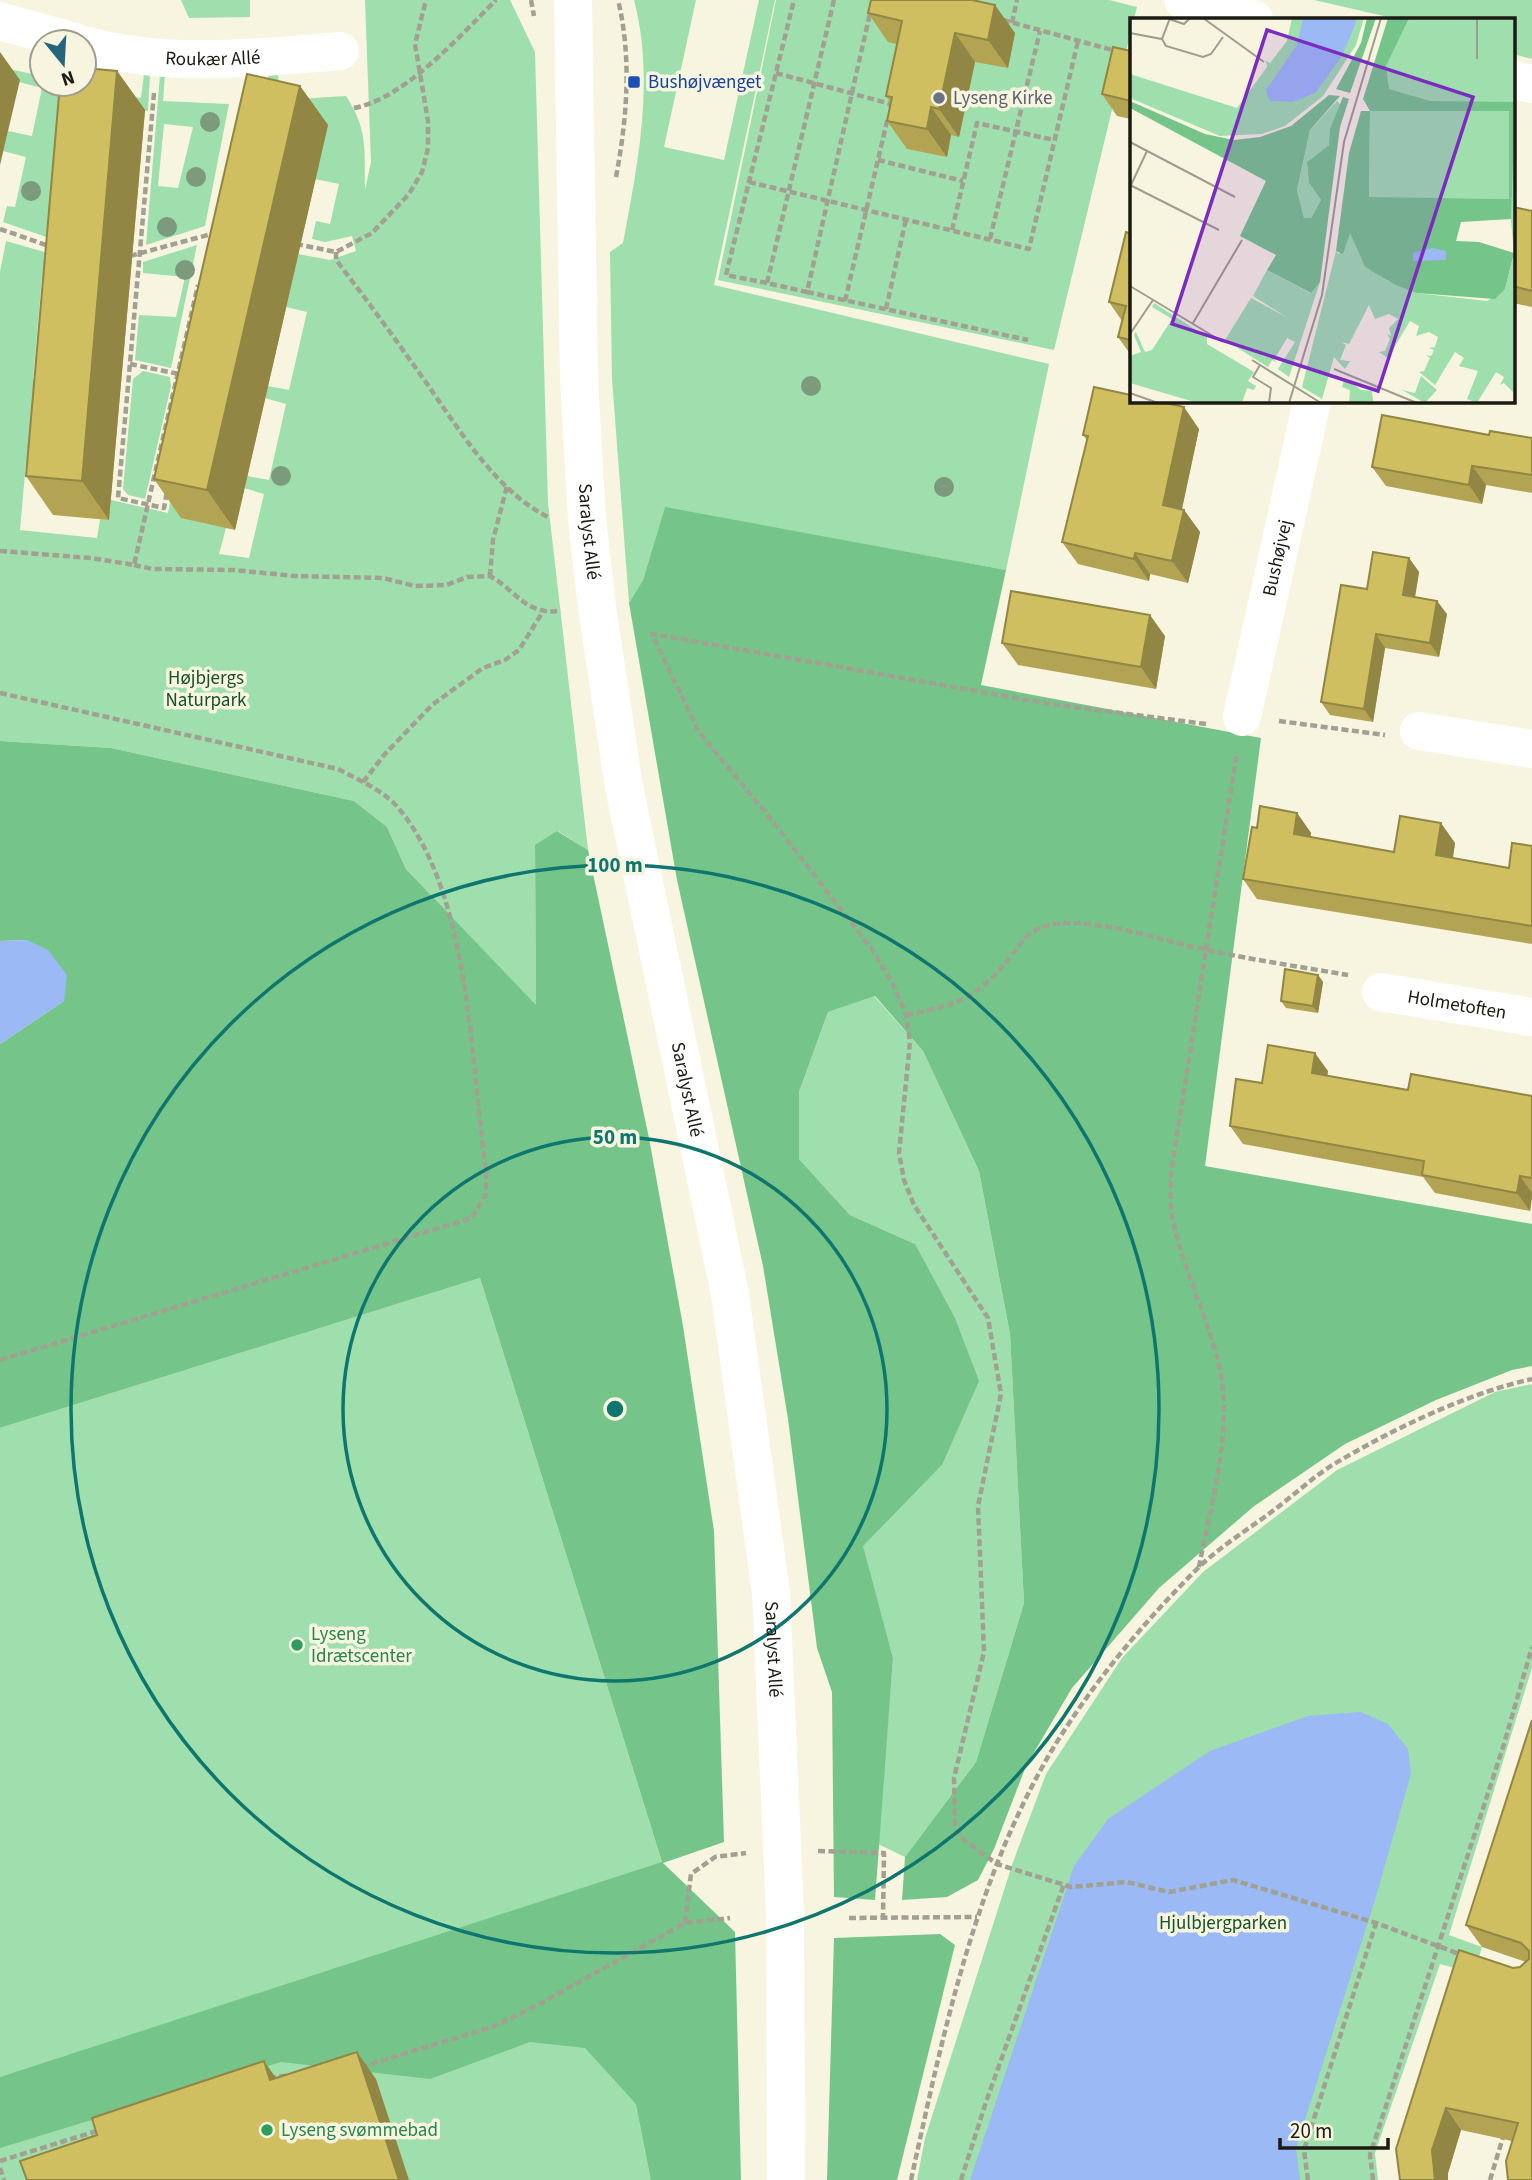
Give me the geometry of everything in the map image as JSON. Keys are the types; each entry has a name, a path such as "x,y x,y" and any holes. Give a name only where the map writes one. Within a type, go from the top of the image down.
{"street":[{"name":"Saralyst Allé","path":"573,0 577,305 587,519 597,607 624,787 730,1294 771,1593 783,1849 786,2180"},
{"path":"1183,0 1250,18"},
{"path":"0,21 28,29"},
{"name":"Roukær Allé","path":"98,47 157,58 219,60 340,51"},
{"path":"1514,80 1532,84"},
{"name":"Bushøjvej","path":"1242,716 1312,402"},
{"path":"1419,731 1532,749"},
{"name":"Holmetoften","path":"1381,992 1532,1017"}],"path":[{"path":"282,241 336,252 372,233 409,194 422,172 428,148 428,121 415,44 426,0"},
{"path":"354,108 372,105 419,71 429,67 496,0"},
{"path":"794,0 726,275 1028,340"},
{"path":"767,282 834,0"},
{"path":"807,292 873,0"},
{"path":"1012,23 1017,0"},
{"path":"999,19 1119,52"},
{"path":"990,239 1040,31"},
{"path":"749,182 1029,248 1078,41"},
{"path":"157,58 130,364 124,388 118,498 164,508 169,485"},
{"path":"776,74 891,104 845,300"},
{"path":"612,81 625,82"},
{"path":"952,230 977,122 1054,140"},
{"path":"878,160 963,181"},
{"path":"140,168 147,168"},
{"path":"886,309 906,219"},
{"path":"207,247 213,221"},
{"path":"0,229 59,249"},
{"path":"118,257 139,256 219,232"},
{"path":"336,252 337,260 461,431 507,486 538,512 554,520 587,519"},
{"path":"134,565 201,272"},
{"path":"130,287 136,288"},
{"path":"130,364 186,376"},
{"path":"114,464 121,465"},
{"path":"490,576 493,540 507,486"},
{"path":"0,551 91,558 153,569 234,570 294,576 383,578 415,586 446,585 467,577 490,576 525,604 542,613 597,607"},
{"path":"363,782 384,754 432,705 483,668 505,660 519,650 542,613"},
{"path":"1419,731 1399,737 1242,716 1220,726 1050,704 652,634 699,732 871,948 893,984 906,1015 910,1042 899,1153 904,1180 914,1205 988,1318 1001,1394 978,1506 984,1652 954,1778 954,1827 960,1838 997,1864 1072,1887 1127,1882 1168,1892 1233,1880 1376,1923 1472,1958"},
{"path":"0,693 338,769 378,790 399,808 415,832 446,903 463,982 486,1170 486,1194 472,1218 0,1360"},
{"path":"1199,1567 1218,1468 1223,1415 1219,1366 1190,1283 1172,1214 1171,1173 1242,716"},
{"path":"906,1015 953,1005 979,990 1039,928 1096,925 1206,950 1361,977 1381,992"},
{"path":"911,2180 932,2083 977,1917 997,1864 1052,1751 1119,1653 1199,1567 1333,1465 1495,1387 1532,1378"},
{"path":"1373,2180 1370,2155 1504,1744 1532,1647"},
{"path":"685,1923 691,1874 715,1857 783,1849 884,1853 883,1917"},
{"path":"961,2180 1064,1884"},
{"path":"849,1918 977,1917"},
{"path":"350,2070 492,2027 538,2005 685,1923 730,1918"},
{"path":"1308,2180 1304,2150 1376,1923"},
{"path":"267,2078 280,2074 302,2076"},
{"path":"0,2161 107,2128"},
{"path":"1490,2180 1505,2131"},
{"path":"0,2168 4,2180"}],"green space":[{"path":"181,0 250,0 250,17 189,18"},
{"name":"Højbjergs Naturpark","path":"365,0 510,0 535,52 548,503 588,850 558,831 535,846 536,1006 406,869 387,827 354,801 111,748 0,741 0,272 6,241 76,261 74,279 42,277 33,379 65,383 58,465 26,462 20,530 97,538 100,519 109,520 111,500 168,513 176,474 226,528 219,554 249,558 264,494 244,488 247,476 269,480 286,404 265,398 268,386 289,390 307,312 286,307 298,254 330,260 356,251 352,236 325,242 312,239 316,221 330,224 339,184 315,179 255,140 269,74 278,73 280,100 346,96 362,131 365,190 371,162"},
{"path":"634,0 696,0 664,147 724,160 759,0 775,0 714,285 1049,364 1006,570 665,508 643,580 629,603 612,379 610,252 623,243 642,122 643,60"},
{"path":"776,0 1109,0 1137,7 1134,18 1130,18 1130,35 1054,350 718,280"},
{"path":"1314,0 1532,0 1532,59 1514,54 1514,18 1393,18"},
{"path":"0,67 28,73 28,84 19,82"},
{"path":"144,74 150,74 148,111 90,106 52,239 3,222 7,206 15,207 26,157 3,151 8,131 32,136 40,98 98,98 98,92 141,98"},
{"path":"160,75 165,75 163,101 229,104 205,226 146,245","holes":["164,124 193,127 178,188 158,186"]},
{"path":"197,245 171,368 135,360 139,315 176,317 185,277 143,273 143,262"},
{"path":"143,371 170,377 171,386 145,499 128,495 123,489 133,379"},
{"path":"665,507 1006,570 981,685 1261,738 1205,1166 1532,1224 1532,1366 1512,1370 1436,1400 1345,1444 1253,1507 1159,1588 1072,1688 1026,1766 994,1849 978,1880 947,1897 902,1900 905,1857 976,1762 1024,1603 1010,1334 979,1171 923,1051 875,996 828,1012 799,1092 799,1159 850,1215 915,1244 955,1318 979,1381 942,1465 863,1546 893,1658 875,1900 834,1897 832,1692 817,1648 788,1419 763,1266 677,880 629,603 643,580"},
{"path":"0,741 111,748 354,801 387,827 406,869 536,1005 535,845 557,831 588,850 649,1138 683,1326 714,1531 724,1842 663,1863 735,1932 741,2180 651,2180 636,2104 585,2048 530,2042 430,2079 281,2062 0,2148 0,2077 662,1862 480,1278 0,1428 0,1044 64,1001 27,940 0,941"},
{"path":"874,996 923,1051 979,1171 1010,1334 1024,1603 976,1762 905,1857 878,1844 893,1658 862,1546 942,1465 915,1244 850,1215 799,1159 799,1092 828,1012"},
{"name":"Lyseng Idrætscenter","path":"480,1278 662,1862 675,2180 0,2180 0,1428"},
{"name":"Hjulbjergparken","path":"1532,1384 1532,1668 1449,1935 1482,1947 1474,1973 1440,1964 1375,2153 1378,2180 917,2180 925,2138 1013,1862 1046,1774 1122,1658 1203,1572 1337,1470 1495,1392"},
{"path":"940,1934 955,1945 897,2180 827,2180 834,1938"}],"water":[{"path":"27,940 48,950 67,975 64,1001 0,1044 0,941"},
{"path":"1361,1712 1388,1724 1408,1749 1411,1774 1375,1900 1296,2148 1300,2180 970,2180 1074,1866 1108,1819 1210,1751 1308,1716"}],"building":[{"path":"871,0 972,0 995,5 988,40 955,33 939,109 931,107 927,129 887,121 892,97 886,96 902,21 868,13"},
{"path":"1113,47 1130,51 1130,101 1102,94"},
{"path":"98,69 117,71 82,481 26,476 59,98 98,98"},
{"path":"247,74 300,86 207,490 154,479"},
{"path":"1514,207 1532,211 1532,291 1514,286"},
{"path":"1126,232 1130,234 1130,340 1118,337 1126,306 1109,302"},
{"path":"1094,387 1130,395 1130,402 1161,402 1184,407 1163,505 1184,510 1172,561 1135,553 1134,559 1062,542 1088,436 1083,435"},
{"path":"1382,415 1489,435 1490,431 1532,438 1532,475 1472,466 1469,485 1372,467"},
{"path":"1373,552 1409,558 1403,595 1437,601 1430,643 1376,634 1364,709 1321,702 1341,585 1367,589"},
{"path":"1011,591 1150,615 1141,667 1002,643"},
{"path":"1260,806 1297,813 1294,834 1394,852 1400,816 1441,823 1436,855 1509,868 1512,843 1532,846 1532,926 1243,879 1252,827 1257,828"},
{"path":"1285,969 1318,975 1313,1006 1281,1001"},
{"path":"1268,1045 1315,1053 1312,1073 1408,1090 1411,1074 1532,1096 1532,1178 1520,1176 1517,1193 1422,1175 1424,1161 1230,1126 1236,1079 1262,1083"},
{"path":"1532,1720 1532,2180 1508,2180 1506,2161 1518,2123 1446,2108 1432,2150 1435,2180 1400,2180 1396,2149 1459,1950 1513,1968 1520,1967 1529,1959 1529,1951 1521,1943 1466,1925"},
{"name":"Lyseng svømmebad","path":"357,2052 399,2180 27,2180 20,2161 97,2135 92,2118 264,2061 270,2080"}],"place":[{"name":"Bushøjvænget","path":"634,82"},
{"name":"Lyseng Kirke","path":"939,98"},
{"name":"Lyseng Idrætscenter","path":"297,1645"},
{"name":"Lyseng svømmebad","path":"267,2130"}]}
